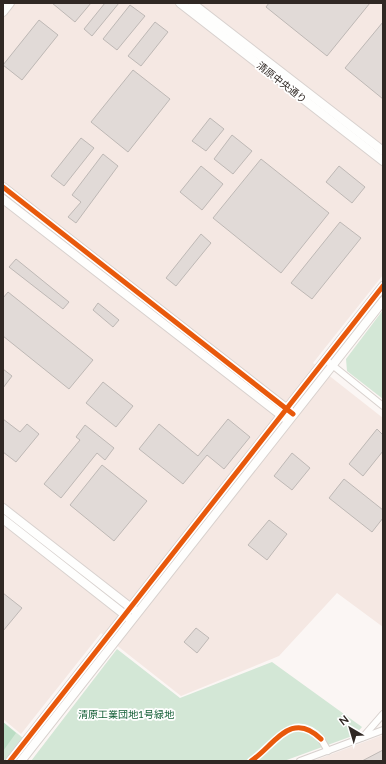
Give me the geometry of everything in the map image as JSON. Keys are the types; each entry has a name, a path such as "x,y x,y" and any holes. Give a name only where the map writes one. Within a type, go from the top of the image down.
{"street":[{"path":"3,12 10,3"},
{"name":"清原中央通り","path":"180,3 383,161"},
{"name":"清原中央通り","path":"192,3 383,151"},
{"path":"3,187 288,415"},
{"path":"3,199 288,415"},
{"path":"329,363 383,286"},
{"path":"21,761 134,610 329,363 383,301"},
{"path":"329,363 383,406"},
{"path":"3,508 134,610"},
{"path":"3,519 129,617"},
{"path":"10,761 129,617"},
{"path":"362,738 383,714"},
{"path":"300,761 383,730"},
{"path":"321,739 328,751"}],"shaded area":[{"path":"3,3 383,3 383,275 313,363 383,418 383,627 337,593 279,656 181,696 101,633 21,734 3,719"},
{"path":"383,735 383,761 313,761"}],"green space":[{"path":"383,310 383,399 347,371 346,359"},
{"name":"清原工業団地1号緑地","path":"117,649 180,698 272,662 362,727 355,735 284,761 31,761"},
{"path":"3,722 23,738 6,761 3,761"},
{"path":"3,722 16,733 3,751"}],"building":[{"path":"52,3 91,3 75,22"},
{"path":"105,3 119,3 92,36 84,29"},
{"path":"269,3 370,3 327,56 266,7"},
{"path":"130,5 145,16 117,50 103,39"},
{"path":"39,20 58,35 22,80 3,65"},
{"path":"155,22 168,32 141,66 128,56"},
{"path":"383,22 383,99 345,68"},
{"path":"133,70 170,99 128,152 91,122"},
{"path":"210,118 224,129 206,151 192,141"},
{"path":"232,135 252,151 233,174 214,159"},
{"path":"81,138 94,148 64,186 51,176"},
{"path":"103,154 118,166 76,223 68,217 81,202 72,195"},
{"path":"261,159 329,213 281,273 213,218"},
{"path":"201,166 223,184 202,210 180,192"},
{"path":"339,166 365,187 352,203 326,182"},
{"path":"340,222 361,238 312,299 291,283"},
{"path":"201,234 211,243 176,286 166,278"},
{"path":"16,259 69,302 63,309 9,267"},
{"path":"8,292 93,360 69,389 3,336 3,298"},
{"path":"98,303 119,320 113,327 93,310"},
{"path":"3,369 12,376 3,388"},
{"path":"103,382 133,406 116,427 86,403"},
{"path":"3,419 20,432 27,424 39,434 16,462 3,452"},
{"path":"228,419 250,437 224,469 207,455 183,484 139,449 159,424 198,456"},
{"path":"85,425 114,448 105,460 97,453 61,498 44,484 80,440 76,437"},
{"path":"377,429 383,435 383,451 363,476 349,464"},
{"path":"292,453 310,468 292,490 274,476"},
{"path":"102,465 147,501 114,541 70,505"},
{"path":"344,479 383,510 383,518 372,532 329,498"},
{"path":"269,520 287,534 267,560 248,545"},
{"path":"3,593 22,608 3,631"},
{"path":"196,628 209,638 197,653 184,642"},
{"path":"383,750 383,761 362,761"}],"cycle path":[{"path":"3,187 293,414"},
{"path":"10,761 383,286"},
{"path":"251,761 283,733 292,729 301,728 310,731 321,739"}]}
